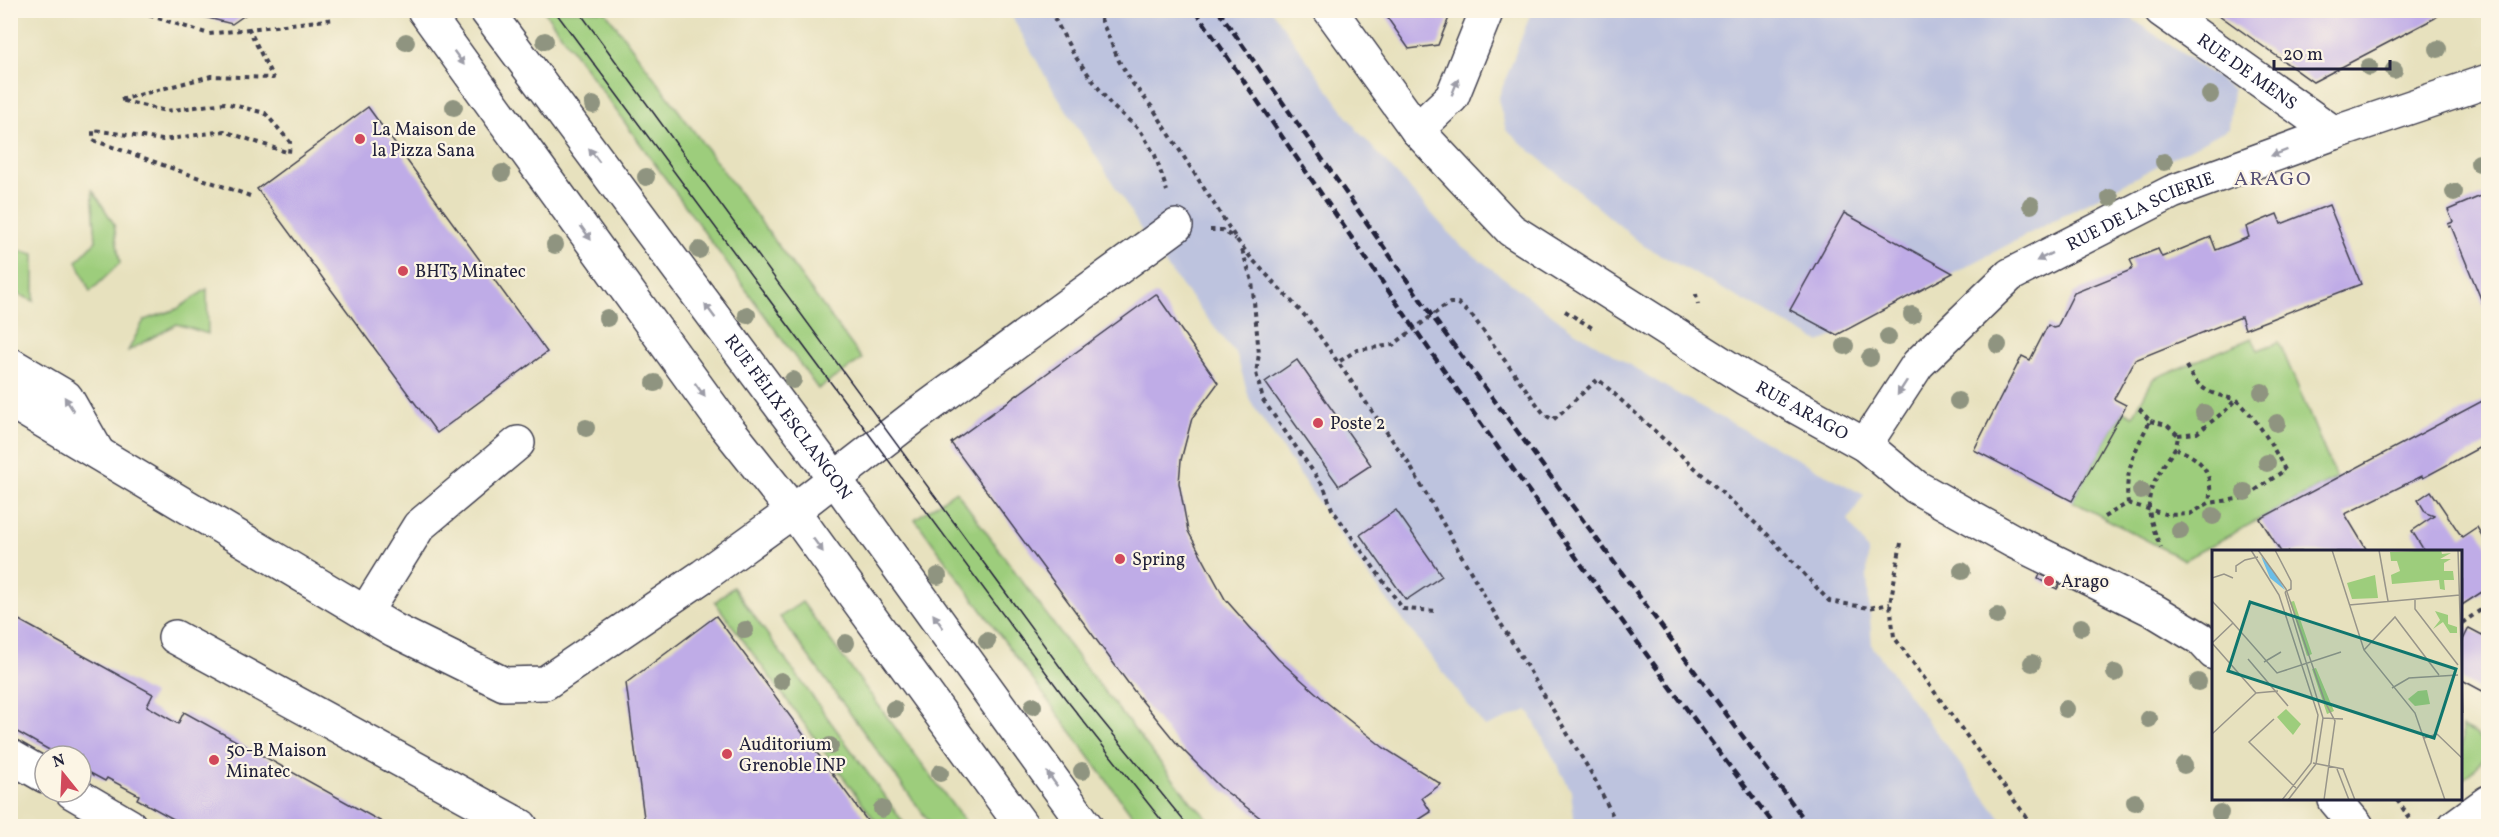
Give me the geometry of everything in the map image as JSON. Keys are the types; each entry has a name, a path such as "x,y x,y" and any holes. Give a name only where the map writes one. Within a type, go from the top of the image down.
{"street":[{"path":"424,10 724,424 793,511 1022,826"},
{"name":"RUE FÉLIX ESCLANGON","path":"486,10 835,479 1086,826"},
{"name":"RUE ARAGO","path":"1330,10 1417,130 1511,230 1746,379 1865,445 1916,487 2013,541 2153,610 2201,639 2212,651"},
{"path":"1417,130 1452,97 1487,10"},
{"name":"RUE DE MENS","path":"2162,10 2334,133"},
{"name":"RUE DE LA SCIERIE","path":"1865,445 1918,364 2010,275 2172,192 2334,133 2488,81"},
{"path":"10,401 394,630 504,684 545,683 703,576 793,511 914,417 1176,226"},
{"path":"10,364 66,397 99,454"},
{"path":"365,613 419,526 518,443"},
{"path":"175,637 521,826"},
{"path":"10,756 33,769"},
{"path":"2336,801 2357,826"},
{"path":"2455,826 2488,802"},
{"path":"92,804 130,826"}],"path":[{"path":"132,10 209,34 335,19"},
{"path":"1097,10 1119,61 1133,84 1152,106 1237,240 1307,318 1340,362 1409,464 1492,609 1593,776 1618,826"},
{"path":"249,29 273,78 211,76 120,100 166,111 225,103 264,113 290,142 289,153 224,131 163,140 93,130 93,140 250,196"},
{"path":"1340,362 1357,350 1394,345 1442,308 1450,303 1458,303 1473,317 1544,414 1553,420 1598,379 1767,534 1829,601 1869,608 1890,604"},
{"path":"2103,518 2128,503 2168,515 2190,514 2208,503 2244,498 2285,470 2252,413 2236,399 2210,394 2193,380 2186,366"},
{"path":"2178,435 2197,433 2236,399"},
{"path":"2138,407 2150,421 2167,424 2178,435"},
{"path":"2128,503 2126,484 2136,447 2150,421"},
{"path":"2160,548 2147,509 2152,486 2176,448 2178,435"},
{"path":"2176,448 2194,456 2208,475 2211,491 2208,503"},
{"path":"1324,487 1332,509 1403,609 1438,611"},
{"path":"1901,543 1890,604 1894,638 2032,826"},
{"path":"2463,622 2488,605"},
{"path":"2398,801 2415,826"}],"shaded area":[{"path":"1532,10 2121,11 2233,89 2229,128 1837,335 1819,342 1644,246 1506,130 1498,99"},
{"path":"1009,11 1272,11 1357,130 1459,244 1571,329 1674,392 1864,495 1848,520 1868,551 1867,576 1872,646 2006,826 1575,826 1571,791 1528,710 1485,727 1362,567 1250,401 1237,356 1149,244 1048,81"}],"green space":[{"path":"544,11 605,11 862,359 818,389"},
{"path":"92,189 114,224 120,263 90,292 77,261 96,241"},
{"path":"10,248 34,254 34,301 11,291"},
{"path":"207,289 208,334 177,324 128,351 144,320 177,309"},
{"path":"2252,338 2258,350 2279,342 2336,478 2184,560 2072,501 2123,411 2133,416 2153,379"},
{"path":"956,491 1082,663 1192,803 1216,826 1140,826 915,519"},
{"path":"733,587 906,826 879,826 715,602"},
{"path":"802,602 968,826 932,826 780,617"},
{"path":"2463,728 2476,734 2487,748 2481,762 2463,779"}],"building":[{"path":"176,10 252,10 232,24"},
{"path":"1382,10 1452,10 1438,45 1409,49"},
{"path":"2212,10 2445,10 2435,18 2313,82"},
{"name":"BHT3 Minatec","path":"368,107 547,352 437,433 257,189"},
{"path":"2488,193 2488,316 2451,226 2449,227 2448,224 2453,222 2448,210"},
{"path":"2329,205 2361,284 2245,329 2241,317 2135,360 2114,399 2126,405 2072,501 1974,450 2022,356 2030,360 2048,325 2053,328 2057,327 2074,293 2131,270 2133,266 2130,260 2158,249 2162,257 2211,237 2216,250 2249,237 2246,227 2277,214 2281,224"},
{"path":"1844,213 1953,273 1837,335 1790,310"},
{"name":"Spring","path":"1156,294 1218,383 1192,418 1181,460 1179,483 1188,531 1225,599 1278,659 1325,701 1384,748 1441,784 1422,798 1431,812 1412,824 1413,826 1271,826 1220,787 1178,745 1134,691 951,443"},
{"name":"Poste 2","path":"1297,360 1371,465 1339,486 1265,382"},
{"path":"2488,398 2488,443 2423,478 2422,476 2345,514 2367,550 2280,550 2260,519"},
{"path":"2431,491 2462,537 2477,527 2488,546 2488,588 2463,604 2463,550 2424,550 2412,531 2434,516 2426,513 2418,500"},
{"path":"1396,510 1442,576 1406,600 1360,535"},
{"name":"Arago","path":"2040,574 2060,584 2057,589 2038,579"},
{"path":"10,615 153,694 147,706 178,724 184,712 389,826 186,826 137,799 139,795 107,778 105,781 93,774 93,744 39,744 10,728"},
{"name":"Auditorium Grenoble INP","path":"716,616 871,826 645,825 626,683"},
{"path":"2469,628 2488,638 2488,694 2463,681 2463,640"}],"tram line":[{"path":"554,10 1065,698 1166,826"},
{"path":"578,10 1077,690 1188,826"}],"railway":[{"path":"1195,10 1552,524 1775,826"},
{"path":"1218,10 1432,316 1809,826"}],"place":[{"name":"La Maison de la Pizza Sana","path":"360,139"},
{"name":"BHT3 Minatec","path":"403,271"},
{"name":"Poste 2","path":"1318,423"},
{"name":"Spring","path":"1120,559"},
{"name":"Arago","path":"2049,581"},
{"name":"Auditorium Grenoble INP","path":"727,754"},
{"name":"50-B Maison Minatec","path":"214,760"}],"district":[{"name":"ARAGO","path":"2273,178"}]}
